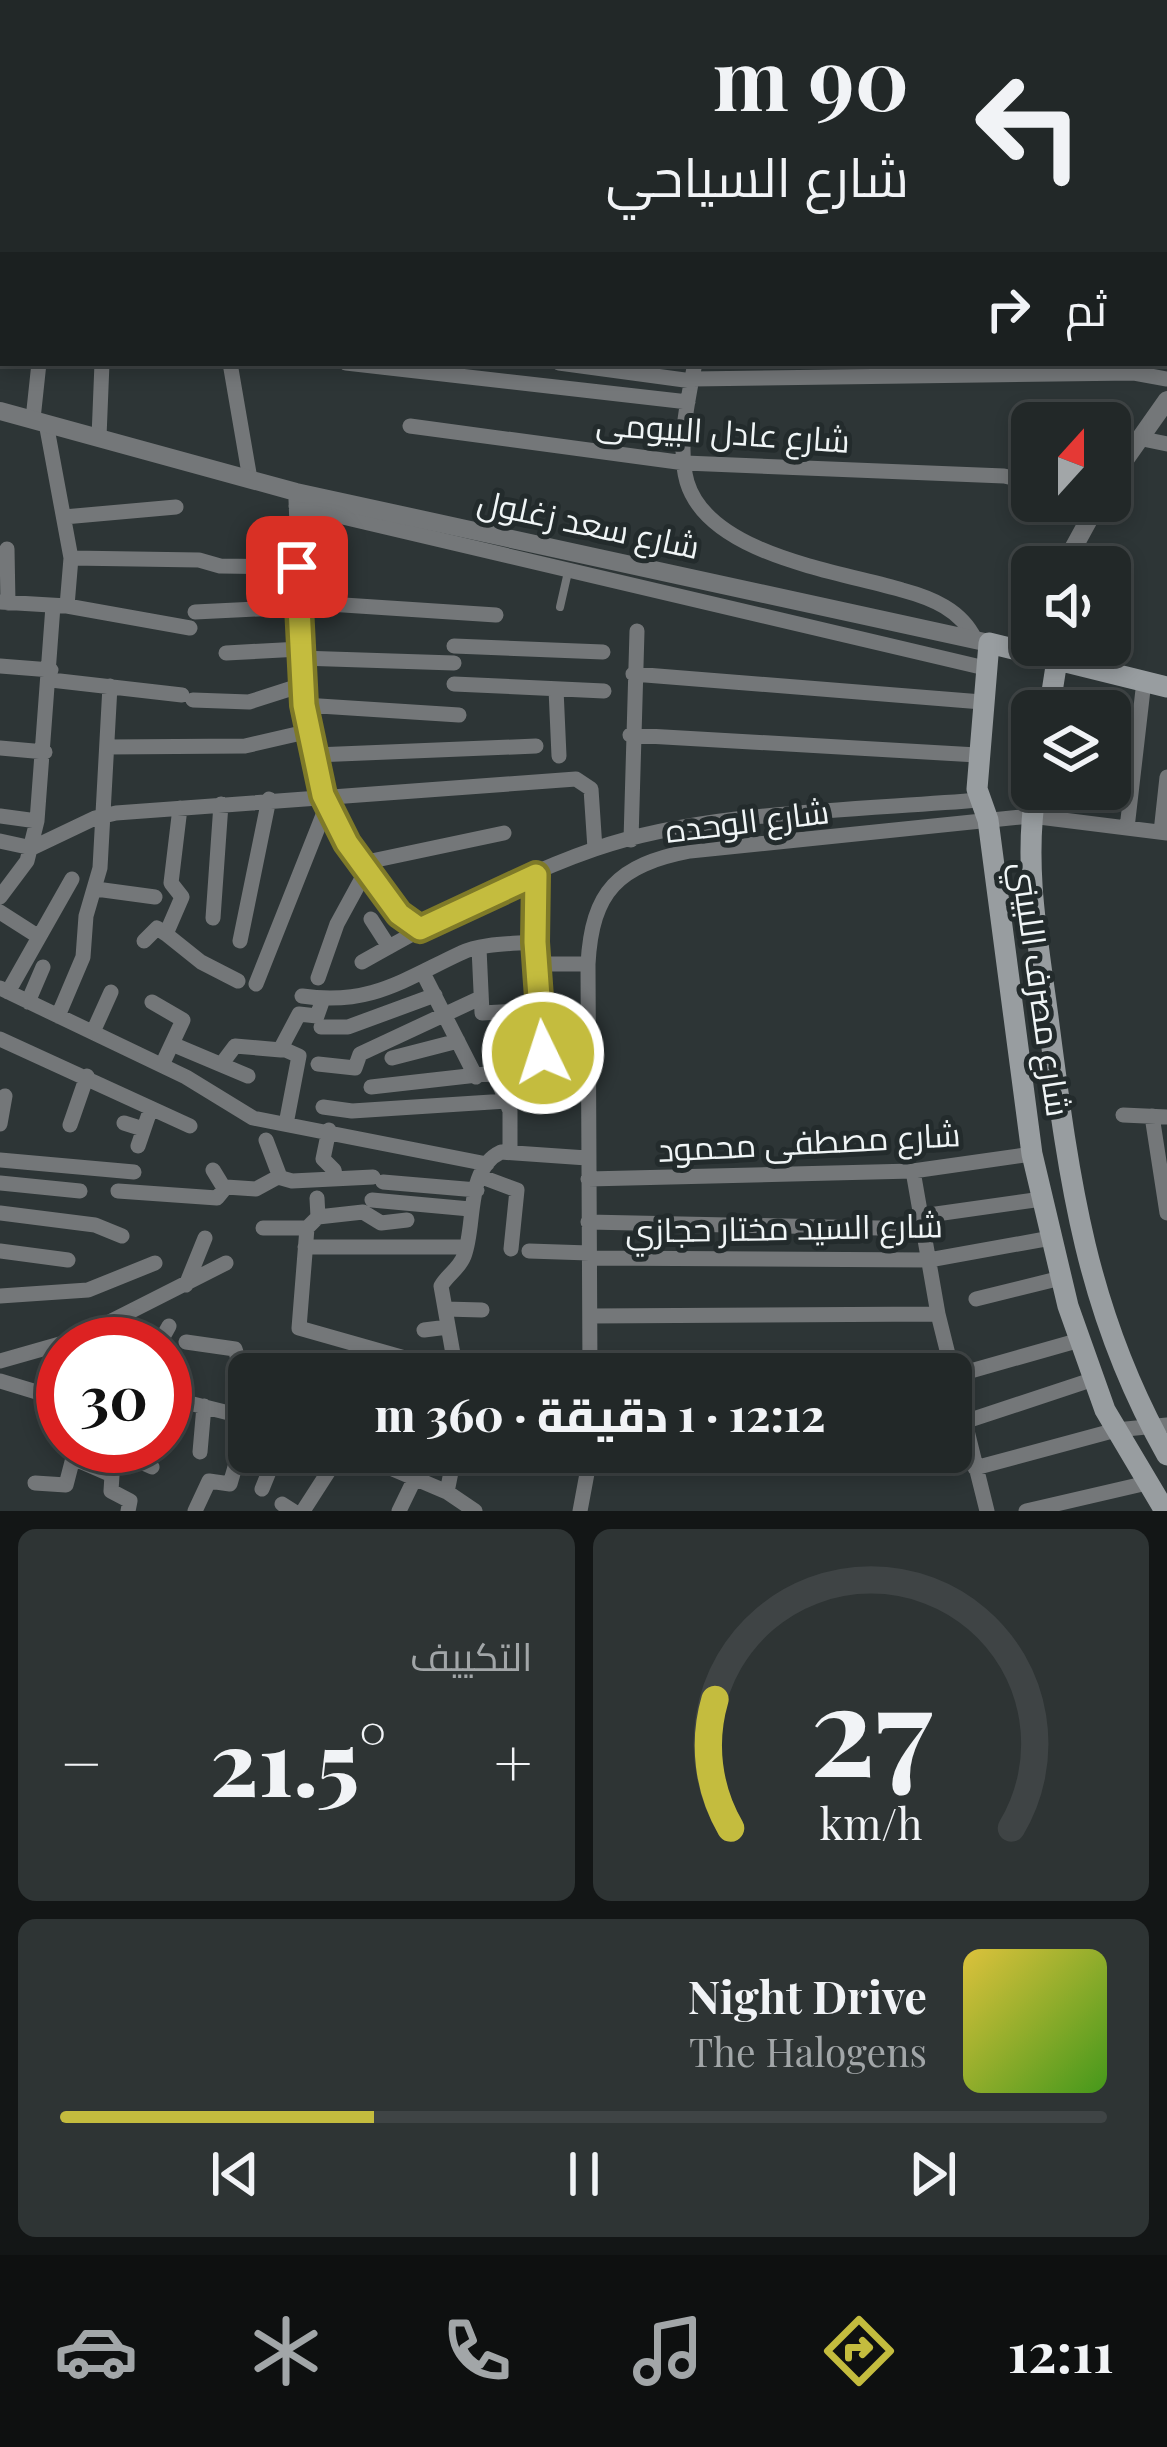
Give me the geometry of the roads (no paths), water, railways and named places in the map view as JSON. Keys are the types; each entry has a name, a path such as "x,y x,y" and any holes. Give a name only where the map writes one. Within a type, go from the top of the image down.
{"main road":[{"name":"شارع سعد زغلول","path":"982,641 1011,647"},
{"name":"شارع مصرف اللبيني","path":"982,641 985,668 977,755 1032,1154 1061,1278 1094,1379 1116,1430 1165,1511"},
{"name":"شارع سعد زغلول","path":"1089,666 1167,687"},
{"name":"شارع مصرف اللبيني","path":"1032,810 1037,938 1078,1226 1108,1332 1159,1427 1167,1455"},
{"path":"1001,914 1034,910"},
{"path":"1005,942 1037,938"}],"street":[{"path":"0,897 32,848 38,821 51,675 71,558 39,421 39,366"},
{"path":"99,437 102,366"},
{"path":"231,366 250,478"},
{"path":"372,366 688,403"},
{"path":"596,366 693,374 923,370 1134,373 1167,379"},
{"path":"693,374 685,463 687,481 705,513 736,538 917,594 957,614 982,641"},
{"path":"1131,449 1167,400"},
{"name":"شارع سعد زغلول","path":"0,411 250,478 296,499 568,570 985,668"},
{"name":"شارع عادل البيومى","path":"410,426 685,463 1011,478"},
{"path":"1138,438 1167,444"},
{"path":"296,499 302,685 325,800 399,914 420,929"},
{"name":"شارع سعد زغلول","path":"296,499 982,641"},
{"path":"64,517 176,507"},
{"path":"7,550 4,603 192,620 298,604 496,615"},
{"path":"71,558 297,567"},
{"path":"304,705 457,714 454,613"},
{"path":"631,840 637,631"},
{"path":"226,653 603,652"},
{"path":"0,666 110,686 249,702 302,685"},
{"path":"633,674 982,702"},
{"path":"1127,828 1144,682"},
{"path":"454,684 604,691"},
{"path":"58,1016 83,957 86,916 96,889 110,686"},
{"path":"556,689 559,756"},
{"path":"106,747 245,746 310,731"},
{"path":"631,735 977,755"},
{"path":"315,755 536,746"},
{"path":"0,748 45,752"},
{"path":"1164,832 1167,777"},
{"path":"0,841 32,848 104,815 580,779 591,789 595,849"},
{"path":"240,941 269,799"},
{"path":"256,984 325,800"},
{"path":"213,918 221,804"},
{"path":"166,934 182,897 171,883 180,808"},
{"path":"362,962 536,875 595,849 631,840 687,828 836,813 984,810"},
{"name":"شارع الوحده","path":"590,1353 587,964 591,920 616,880 643,865 690,851 838,837 984,810 1164,832"},
{"path":"836,813 838,837"},
{"path":"0,816 38,821"},
{"path":"365,866 504,833"},
{"path":"319,978 337,924 365,866"},
{"path":"536,875 535,942 543,1053"},
{"path":"72,879 4,990 162,1065 253,1118 329,1130 337,1137 517,1190 511,1249"},
{"path":"96,889 155,897"},
{"path":"0,912 39,937"},
{"path":"371,919 389,947"},
{"path":"144,941 156,929 201,962 238,981"},
{"path":"302,996 323,999 382,992 464,951 535,942"},
{"path":"478,948 485,1014 540,1010"},
{"path":"537,964 587,964"},
{"path":"28,1002 44,968"},
{"path":"424,975 476,1077"},
{"path":"93,1032 111,992"},
{"path":"321,1028 348,1027 435,995"},
{"path":"318,1064 356,1068 360,1054 480,998"},
{"path":"281,1050 293,1018 317,1016 323,999"},
{"path":"152,1002 183,1018 162,1065"},
{"path":"0,1039 51,1068 87,1076 190,1126"},
{"path":"392,1058 458,1041"},
{"path":"172,1044 248,1076"},
{"path":"223,1062 236,1046 281,1050 298,1057 286,1124"},
{"path":"371,1087 495,1073 507,1101 510,1152"},
{"path":"70,1124 87,1076"},
{"path":"0,1124 5,1096"},
{"path":"323,1107 352,1112 507,1101"},
{"path":"124,1123 141,1137 151,1108"},
{"path":"1123,1115 1160,1116 1167,1213"},
{"path":"329,1130 323,1159 336,1179"},
{"path":"266,1140 268,1162 280,1177"},
{"path":"453,1353 441,1286 461,1263 470,1209 496,1154 587,1157"},
{"name":"شارع مصطفى محمود","path":"588,1179 913,1171 1032,1154"},
{"path":"0,1160 134,1172"},
{"path":"213,1170 224,1188"},
{"path":"913,1171 947,1353"},
{"path":"224,1188 256,1189 280,1177 482,1177"},
{"path":"0,1183 80,1191"},
{"path":"118,1191 218,1198 224,1188"},
{"path":"317,1198 305,1247 299,1328 376,1353"},
{"path":"588,1222 924,1222 1042,1199"},
{"path":"372,1200 470,1209"},
{"path":"263,1228 363,1212 381,1223 406,1220"},
{"path":"0,1213 95,1225 122,1236"},
{"path":"186,1285 205,1238"},
{"name":"شارع السيد مختار حجازي","path":"530,1251 589,1256 929,1260 1051,1238"},
{"path":"305,1247 466,1247"},
{"path":"0,1251 68,1260"},
{"path":"0,1296 88,1289 155,1263"},
{"path":"0,1361 74,1340 226,1263"},
{"path":"976,1299 1061,1278"},
{"path":"445,1309 482,1310"},
{"path":"590,1316 938,1314"},
{"path":"424,1330 448,1327"},
{"path":"972,1376 1080,1340"},
{"path":"192,1343 236,1348 237,1353"},
{"path":"972,1419 1094,1379"},
{"path":"0,1381 36,1392"},
{"path":"192,1403 228,1412"},
{"path":"200,1452 204,1406"},
{"path":"976,1468 1116,1430 1159,1427"},
{"path":"972,1455 987,1511"},
{"path":"35,1484 66,1485 68,1473"},
{"path":"108,1473 111,1491 130,1501 128,1511"},
{"path":"195,1511 209,1481 230,1484 233,1473"},
{"path":"262,1489 268,1473"},
{"path":"303,1511 327,1473"},
{"path":"403,1473 447,1492 475,1511"},
{"path":"447,1492 451,1473"},
{"path":"580,1511 587,1473"},
{"path":"399,1511 415,1478"},
{"path":"1026,1511 1148,1483"}],"lane":[{"path":"560,607 568,570"}]}
